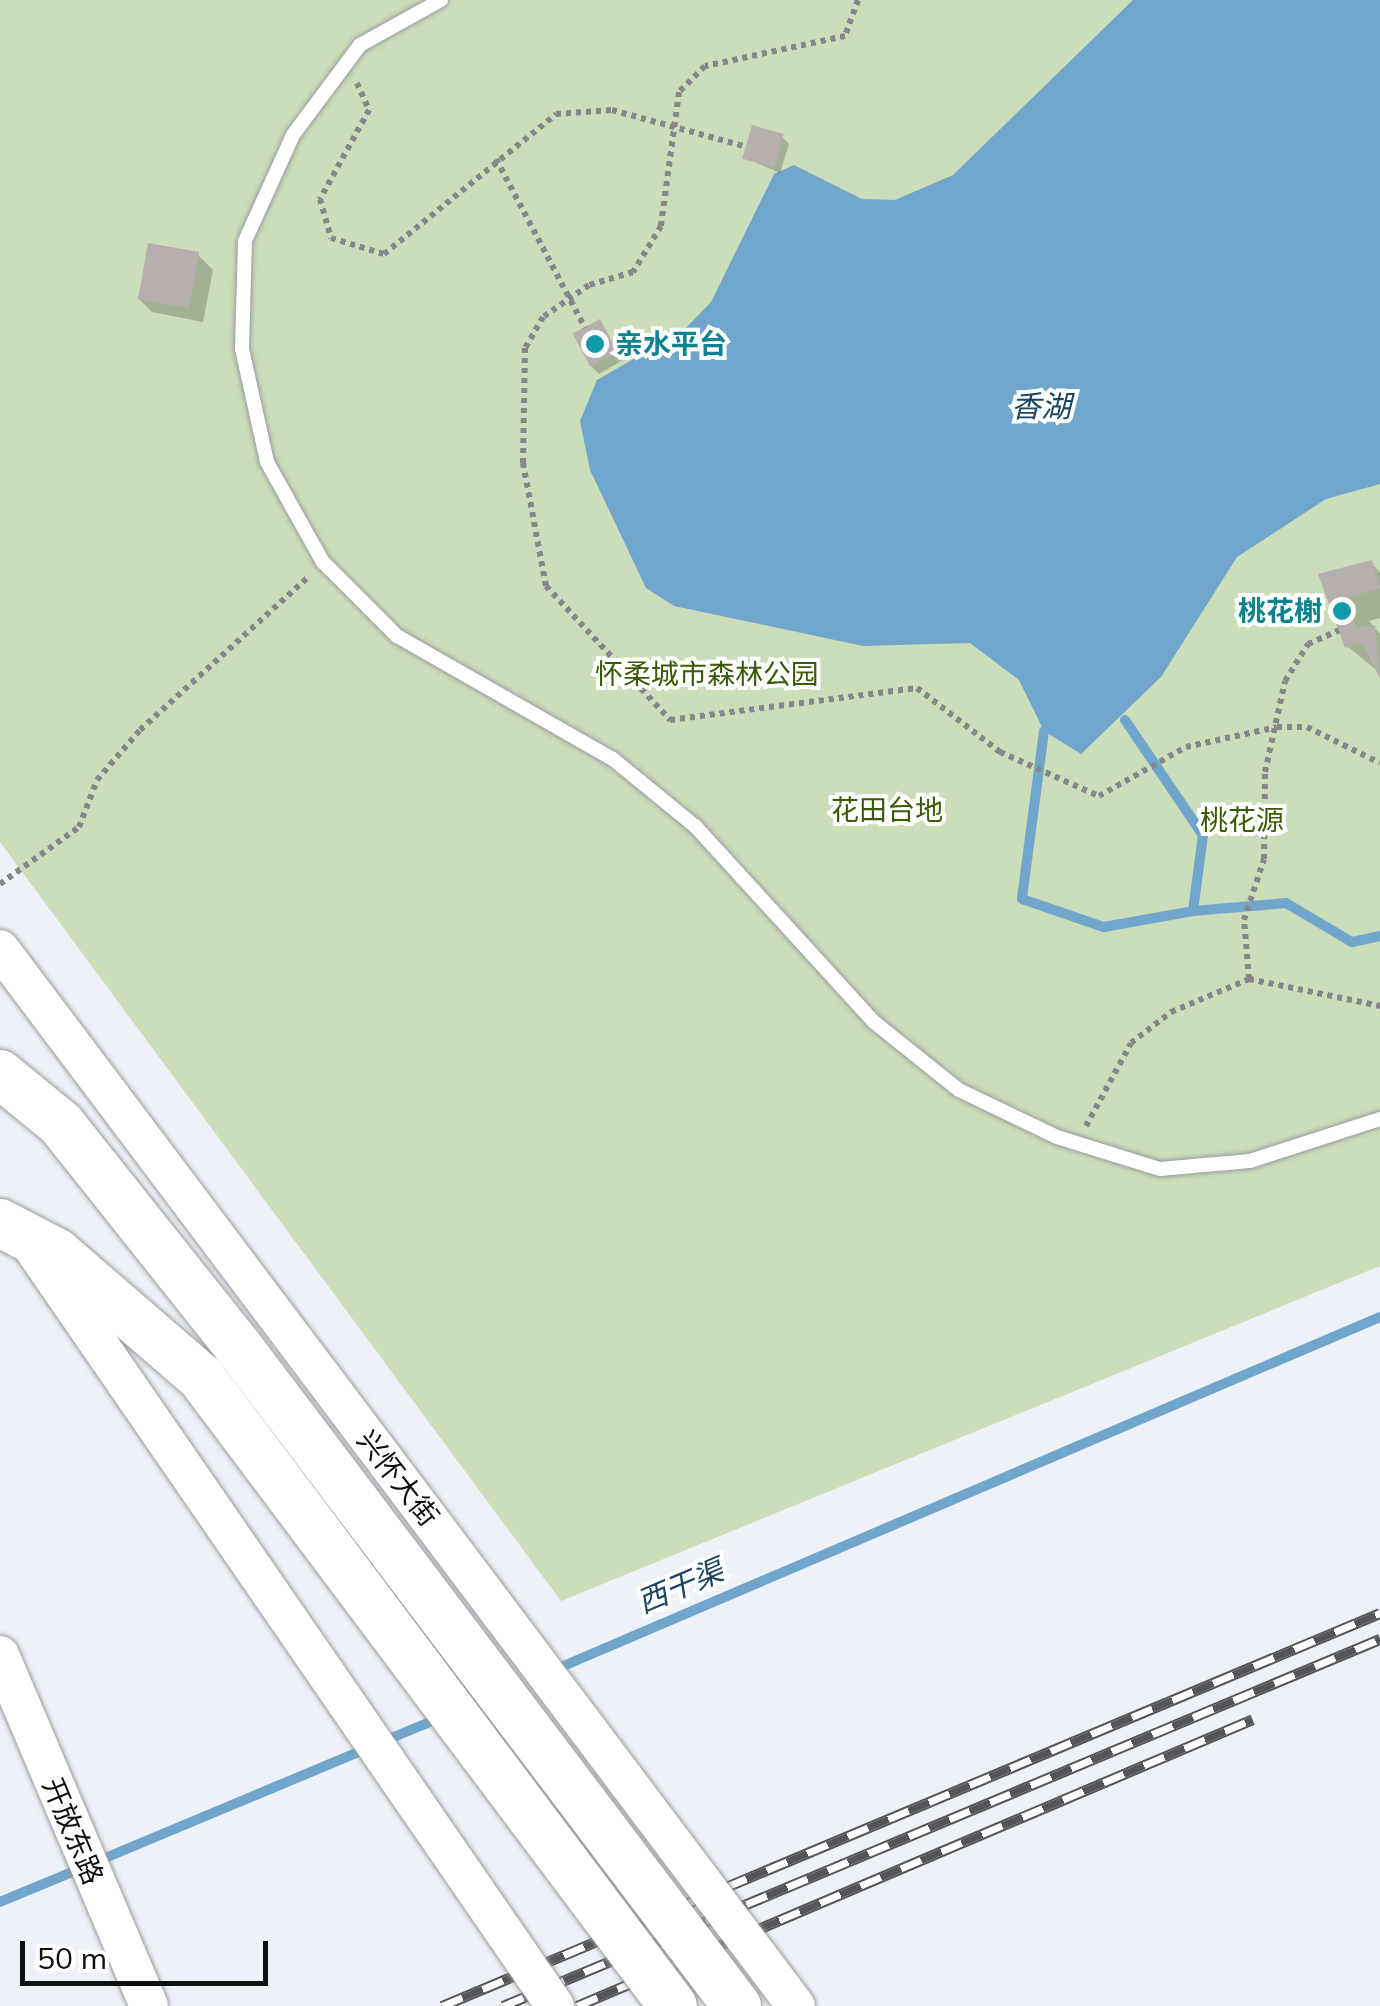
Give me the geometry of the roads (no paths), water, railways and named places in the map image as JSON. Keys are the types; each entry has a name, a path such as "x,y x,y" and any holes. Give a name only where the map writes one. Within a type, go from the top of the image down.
{"highway":[{"path":"0,1074 61,1124 236,1345 737,2006"},
{"path":"0,1223 56,1252 202,1378 673,2006"}],"main road":[{"name":"兴怀大街","path":"0,949 796,2006"},
{"path":"0,1201 555,2006"},
{"name":"开放东路","path":"0,1655 149,2006"}],"lane":[{"path":"441,0 360,45 294,135 245,241 242,349 267,462 323,562 397,636 613,759 695,826 874,1022 959,1090 1080,1144 1160,1169 1250,1162 1380,1119"}],"water":[{"name":"香湖","path":"1133,0 1380,0 1380,484 1326,499 1237,557 1161,677 1081,754 1044,731 1019,680 970,643 863,646 674,606 646,588 590,470 580,421 597,380 684,330 711,302 774,174 794,165 862,199 895,200 953,175"}],"waterway":[{"path":"1125,720 1203,835 1193,911 1286,903 1352,942 1380,936"},
{"path":"1044,731 1022,899 1104,927 1193,911"},
{"name":"西干渠","path":"554,1670 1380,1317"},
{"name":"西干渠","path":"384,1741 442,1717"},
{"name":"西干渠","path":"98,1861 368,1748"},
{"name":"西干渠","path":"0,1902 82,1868"}],"railway":[{"path":"442,2006 1380,1613"},
{"path":"503,2006 1380,1639"},
{"path":"577,2006 1253,1719"}],"place":[{"name":"亲水平台","path":"595,344"},
{"name":"桃花榭","path":"1342,611"}],"park label":[{"name":"怀柔城市森林公园","path":"707,674"},
{"name":"花田台地","path":"887,810"},
{"name":"桃花源","path":"1242,820"}]}
